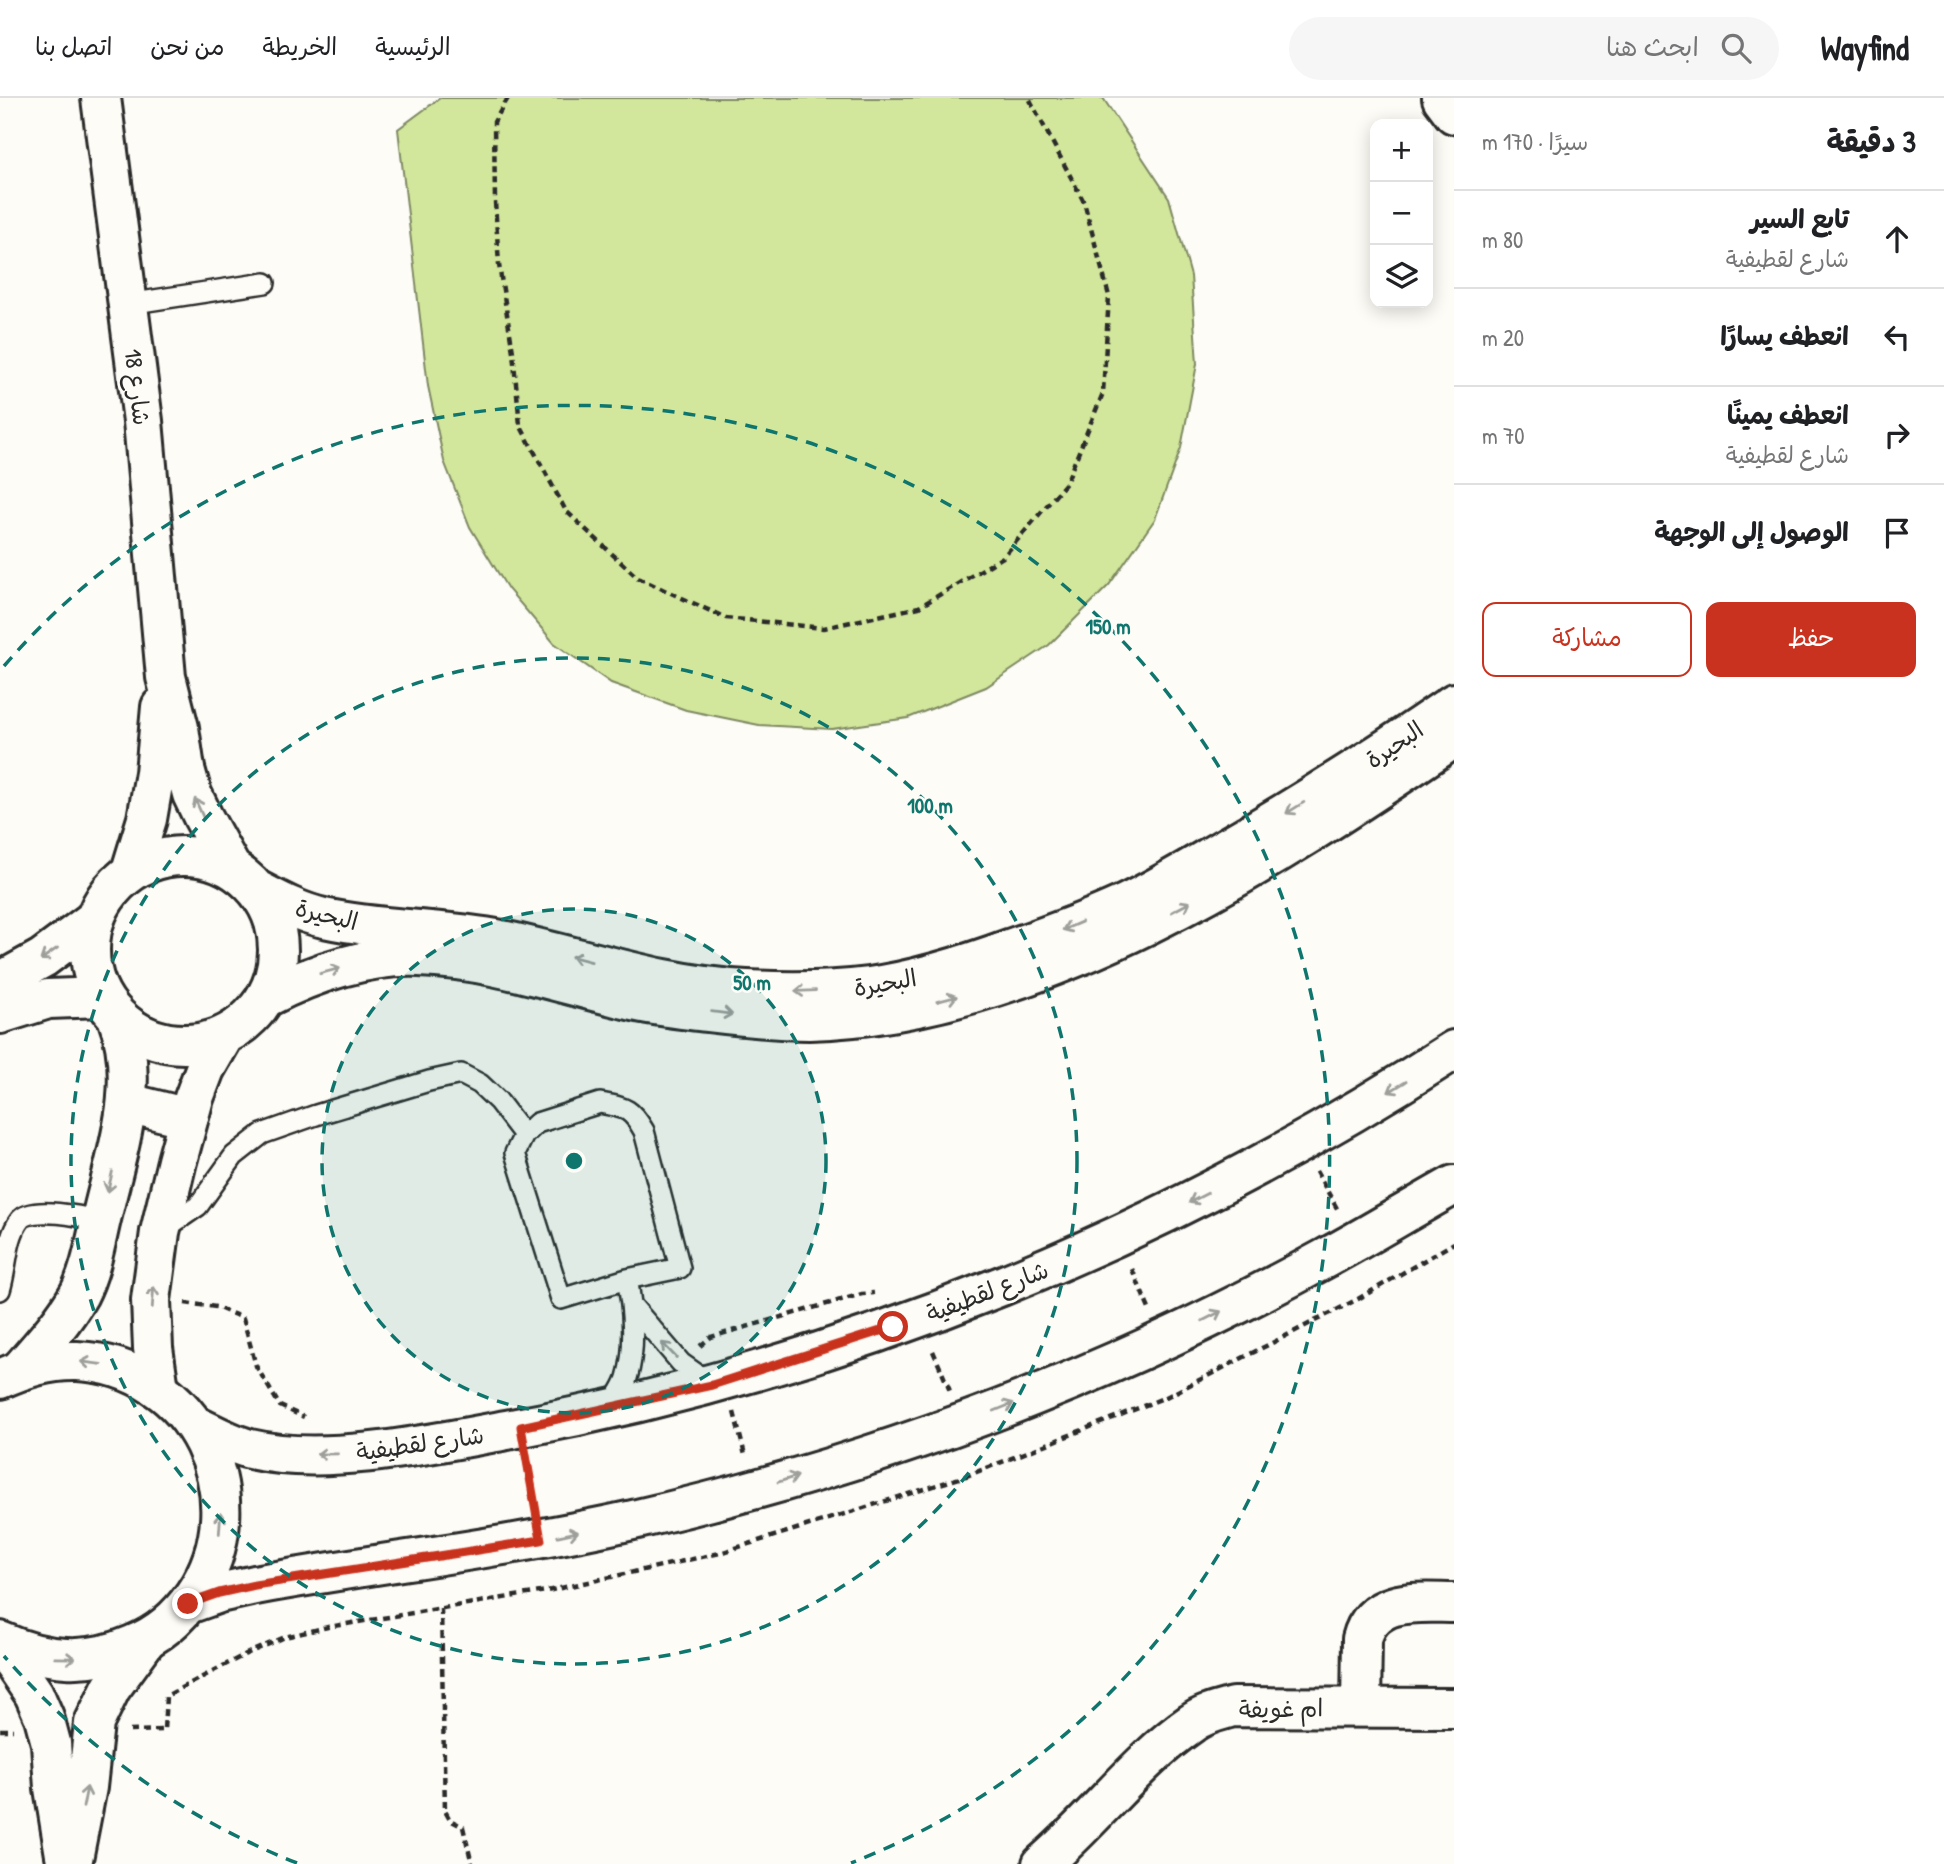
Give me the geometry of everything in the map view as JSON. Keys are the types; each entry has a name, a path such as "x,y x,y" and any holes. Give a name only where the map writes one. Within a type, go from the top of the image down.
{"street":[{"name":"شارع 18","path":"101,98 143,421 166,677 192,794 245,880"},
{"path":"1442,98 1454,114"},
{"name":"شارع 18","path":"131,872 147,819 166,677"},
{"name":"البحيرة","path":"1350,790 1454,703"},
{"name":"البحيرة","path":"267,997 302,979 328,971 391,958 419,957 492,967 638,1002 680,995 744,990 792,991 872,986 973,962 1057,932 1122,920 1176,876 1258,830 1350,790 1454,737"},
{"path":"0,1014 48,999 109,1007 140,1034 167,1043 196,1044 224,1036 248,1020 267,997 279,962 276,925 269,907 245,880 202,858 170,856 150,862 115,885 103,902 94,920 89,946 92,972 109,1007 124,1036 128,1057 128,1103 90,1265 80,1293 56,1330 10,1374"},
{"name":"البحيرة","path":"245,880 295,909 321,918 356,924 447,930 497,939 651,977 680,995"},
{"path":"0,982 43,958 94,920"},
{"path":"159,1389 153,1348 151,1300 160,1232 188,1118 205,1069 224,1036"},
{"name":"شارع لقطيفية","path":"194,1425 250,1449 297,1455 363,1452 443,1442 521,1427 718,1383 919,1318 990,1292 1119,1236 1263,1165 1454,1050"},
{"path":"128,1103 188,1118"},
{"path":"188,1604 219,1593 255,1585 541,1540 635,1520 755,1489 869,1455 963,1423 1086,1374 1161,1340 1326,1258 1454,1185"},
{"path":"101,1220 160,1232"},
{"path":"0,1642 56,1658 86,1658 117,1652 146,1640 175,1618 204,1581 214,1556 220,1529 221,1502 217,1474 208,1448 178,1405 159,1389 134,1374 77,1361 48,1363 10,1374"},
{"path":"1361,1707 1362,1639 1373,1618 1394,1605 1454,1603"},
{"path":"72,1864 87,1787 94,1723 111,1688 146,1640"},
{"path":"0,1642 34,1694 48,1731 66,1864"},
{"name":"ام غويفة","path":"1042,1864 1155,1754 1193,1723 1210,1714 1233,1707 1454,1708"}],"lane":[{"path":"128,304 265,283"},
{"path":"160,1232 198,1206 234,1156 262,1134 429,1081 461,1074 480,1084 498,1101 524,1135"},
{"path":"600,1103 620,1107 634,1114 644,1131 680,1268 627,1279 561,1299 515,1153 524,1135 537,1124 600,1103"},
{"path":"0,1290 13,1234 21,1218 29,1214 65,1213 101,1220"},
{"path":"611,1408 627,1378 633,1307 627,1279"},
{"path":"633,1307 681,1363 718,1383"}],"path":[{"path":"508,98 494,122 495,202 499,265 513,352 520,425 566,511 638,578 726,618 824,628 919,607 1003,557 1066,483 1103,393 1109,296 1084,202 1029,98"},
{"path":"1300,1143 1356,1241"},
{"path":"1119,1236 1161,1340"},
{"path":"681,1363 711,1337 862,1294 885,1293"},
{"path":"151,1300 216,1307 243,1318 256,1366 279,1406 311,1420"},
{"path":"919,1318 963,1423"},
{"path":"718,1383 755,1489"},
{"path":"521,1427 541,1540"},
{"path":"441,1608 445,1811 450,1820 464,1827 472,1864"},
{"path":"92,1731 164,1730 166,1696 285,1637 328,1627"},
{"path":"0,1730 48,1731"}],"green space":[{"path":"440,98 1103,98 1169,198 1191,276 1197,364 1181,448 1155,519 1109,585 1049,645 986,687 908,718 832,729 759,725 686,710 611,683 554,643 508,589 470,527 444,461 428,386 398,129"}],"route":[{"path":"188,1604 219,1593 321,1573 541,1540 521,1427 712,1385 893,1327"}]}
